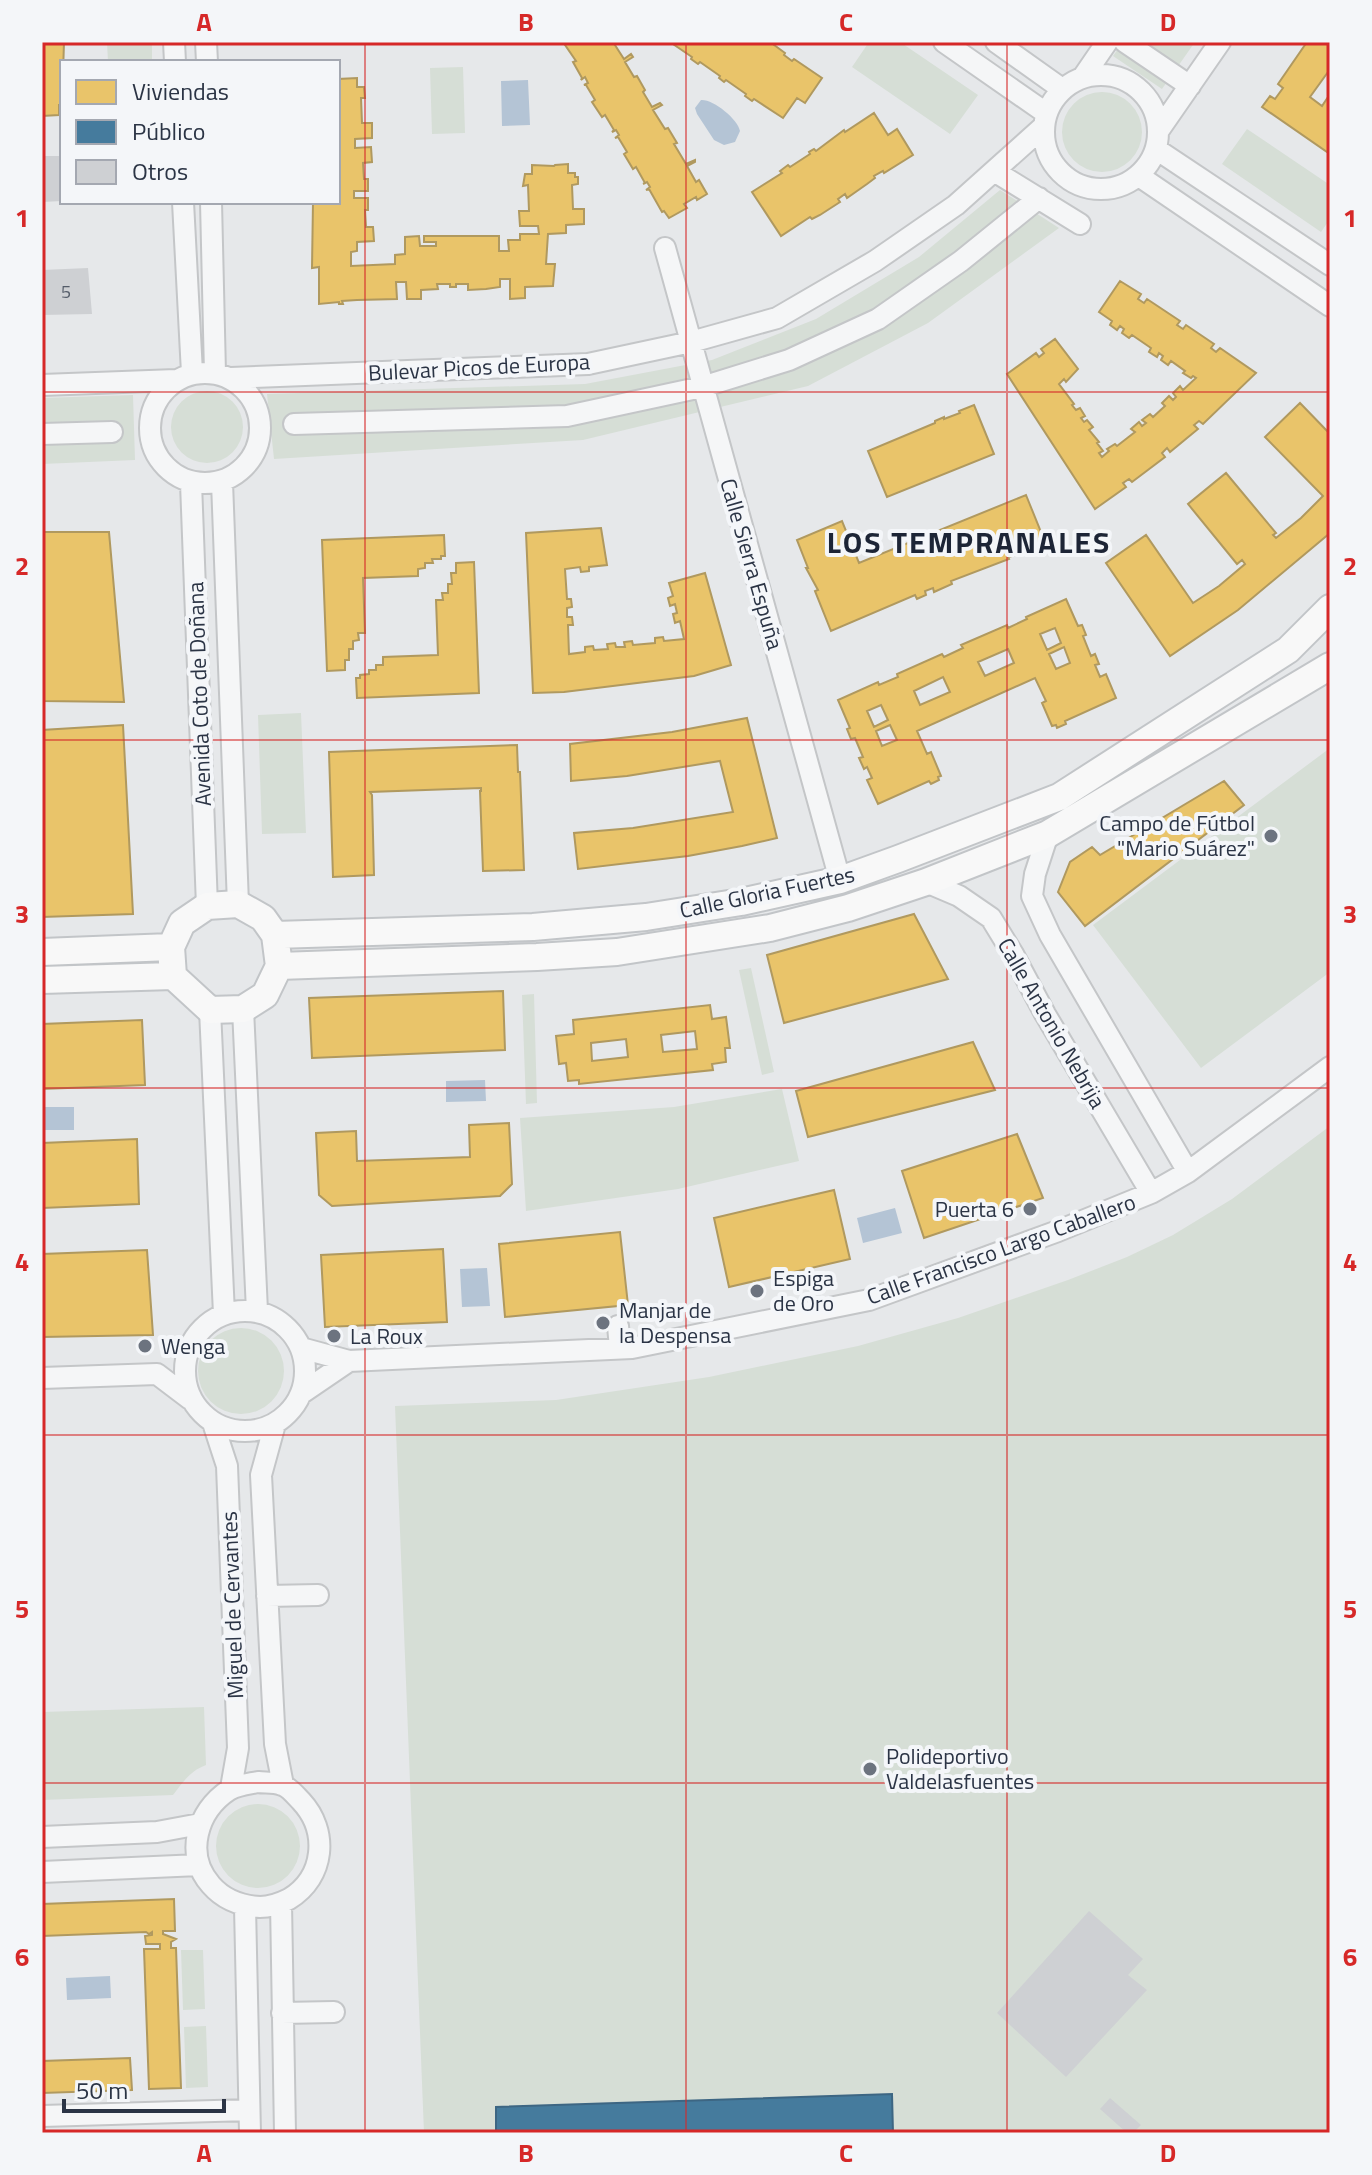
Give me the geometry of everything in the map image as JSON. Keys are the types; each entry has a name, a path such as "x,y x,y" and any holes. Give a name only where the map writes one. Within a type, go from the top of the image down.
{"main road":[{"name":"Calle Gloria Fuertes","path":"275,935 533,927 632,919 741,902 840,880 1059,797 1288,650 1330,608"},
{"name":"Calle Gloria Fuertes","path":"279,966 537,957 633,950 770,928 848,908 926,882 1048,834 1330,666"},
{"path":"238,904 263,918 275,935 279,966 265,995 243,1009 210,1010 173,976 171,947 182,923 207,906 238,904"},
{"path":"42,952 171,947"},
{"path":"42,980 173,976"}],"street":[{"path":"944,42 1045,120"},
{"path":"996,42 1062,89"},
{"path":"1107,42 1083,77 1062,89 1053,100 1045,120 1051,161 1075,184 1113,189 1139,176 1149,164 1158,140 1220,42"},
{"path":"1125,42 1190,86"},
{"path":"1083,77 1123,79 1149,100 1158,140 1330,265"},
{"name":"Bulevar Picos de Europa","path":"223,375 588,364 691,342 777,318 875,261 956,205 1045,120"},
{"path":"994,171 1080,224"},
{"path":"1139,176 1330,306"},
{"path":"294,424 567,416 702,387 789,360 878,319 961,261 1039,198"},
{"path":"42,385 184,377 223,375 256,402 260,443 240,473 222,482 191,483 174,475 155,453 149,429 156,401 184,377 183,204"},
{"path":"211,204 223,375"},
{"name":"Calle Sierra Espuña","path":"665,248 840,880"},
{"path":"42,434 112,432"},
{"name":"Avenida Coto de Doñana","path":"222,482 238,904"},
{"name":"Avenida Coto de Doñana","path":"191,483 207,906"},
{"name":"Calle Antonio Nebrija","path":"1048,834 1035,874 1032,896 1050,935 1188,1172"},
{"name":"Calle Antonio Nebrija","path":"926,882 959,896 991,918 1151,1193"},
{"path":"243,1009 257,1311"},
{"path":"210,1010 224,1314"},
{"name":"Calle Francisco Largo Caballero","path":"301,1348 349,1361 632,1348 869,1300 1058,1231 1151,1193 1188,1172 1330,1067"},
{"path":"42,1378 157,1374 190,1399 200,1413 213,1423 243,1432 275,1424 291,1412 302,1393 306,1372 301,1348 281,1322 257,1311 240,1311 224,1314 206,1324 190,1344 157,1374"},
{"path":"618,1326 620,1348"},
{"path":"190,1344 184,1372 190,1399"},
{"path":"302,1393 349,1361"},
{"name":"Miguel de Cervantes","path":"213,1423 227,1466 238,1748 231,1788"},
{"name":"Miguel de Cervantes","path":"275,1424 261,1475 275,1744 283,1785"},
{"path":"267,1596 318,1595"},
{"path":"258,1782 283,1785 311,1812 321,1841 319,1862 300,1892 267,1907 245,1907 226,1898 210,1884 199,1865 196,1846 200,1824 207,1810 231,1788 258,1782"},
{"path":"42,1837 157,1832 200,1824"},
{"path":"42,1872 199,1865"},
{"path":"281,1903 285,2133"},
{"path":"245,1907 250,2133"},
{"path":"282,2013 334,2012"},
{"path":"42,2116 249,2110"}],"shaded area":[{"path":"107,42 152,42 152,60 108,60"},
{"path":"869,42 900,42 978,95 950,134 852,67"},
{"path":"1123,42 1195,42 1162,89 1113,56"},
{"path":"463,67 465,133 432,134 430,68"},
{"path":"1102,92 1117,95 1130,104 1139,117 1142,132 1139,147 1130,160 1117,169 1102,172 1087,169 1074,160 1065,147 1062,132 1065,117 1074,104 1087,95"},
{"path":"1247,129 1330,185 1330,219 1321,232 1222,164"},
{"path":"1000,190 1059,228 928,323 808,386 583,440 274,459 267,394 585,384 712,360 816,319 919,257"},
{"path":"214,391 233,401 241,413 241,441 233,453 221,461 200,463 181,453 173,441 171,420 181,401 193,393"},
{"path":"133,395 135,460 42,464 42,398"},
{"path":"301,713 306,833 262,834 258,715"},
{"name":"Campo de Fútbol \"Mario Suárez\"","path":"1330,748 1330,972 1201,1068 1093,925"},
{"path":"751,968 774,1072 762,1075 739,970"},
{"path":"534,994 537,1103 526,1104 522,995"},
{"path":"782,1089 799,1161 678,1189 526,1211 520,1118 674,1107"},
{"name":"Polideportivo Valdelasfuentes","path":"1330,1126 1330,2133 424,2133 395,1406 556,1400 709,1377 858,1346 958,1318 1068,1280 1173,1235 1232,1199"},
{"path":"241,1328 258,1331 272,1340 281,1354 284,1371 281,1388 272,1402 258,1411 241,1414 224,1411 210,1402 201,1388 198,1371 201,1354 210,1340 224,1331"},
{"path":"204,1707 206,1765 191,1774 173,1795 42,1800 42,1712"},
{"path":"258,1804 274,1807 288,1816 297,1830 300,1846 297,1862 288,1876 274,1885 258,1888 242,1885 228,1876 219,1862 216,1846 219,1830 228,1816 242,1807"},
{"path":"181,1950 203,1950 205,2009 183,2010"},
{"path":"206,2026 208,2087 186,2088 184,2027"}],"water":[{"path":"528,80 530,125 502,126 501,81"},
{"path":"701,100 718,106 735,121 740,131 735,142 724,145 714,140 695,108"},
{"path":"485,1080 486,1101 446,1102 446,1081"},
{"path":"42,1107 74,1107 74,1130 42,1130"},
{"path":"895,1208 902,1233 863,1243 857,1218"},
{"path":"487,1268 490,1306 462,1307 460,1269"},
{"path":"110,1976 111,1998 67,2000 66,1978"}],"building: Viviendas":[{"path":"42,42 64,42 63,60 60,60 59,115 42,116"},
{"path":"563,42 613,42 624,59 631,54 633,57 625,62 634,77 637,76 652,107 662,105 653,110 665,129 668,128 686,164 695,160 687,166 707,194 684,204 687,208 669,218 662,212 649,189 646,190 650,187 647,182 636,167 633,169 624,154 627,152 618,137 615,138 619,135 616,130 612,132 614,130 605,115 602,117 592,102 595,100 584,85 588,83 585,77 581,80 573,62 576,61"},
{"path":"670,42 770,42 792,61 794,59 822,78 805,103 797,98 783,118 754,99 752,101"},
{"path":"1307,42 1330,42 1330,74 1328,72 1310,97 1322,106 1330,94 1330,154 1262,107 1270,96 1275,99 1283,88 1278,84"},
{"path":"357,78 357,87 364,87 362,123 372,123 372,138 355,139 355,148 371,147 372,162 363,163 368,191 354,191 354,198 368,198 366,227 373,227 374,241 357,242 357,251 351,252 351,266 395,264 395,255 405,254 405,237 419,236 420,246 436,246 436,242 424,242 424,236 499,236 499,251 509,251 508,240 520,240 520,234 539,234 538,226 520,226 519,211 529,211 528,185 523,186 525,174 532,174 532,165 568,164 568,173 575,173 578,177 578,184 572,185 573,209 584,209 584,224 566,225 566,233 548,234 546,264 555,264 553,286 525,287 525,298 510,299 510,279 500,279 500,287 486,289 468,290 468,284 450,287 450,284 437,284 438,289 421,290 421,299 407,299 406,282 396,282 397,299 319,304 319,267 312,268 313,204 340,204 340,79"},
{"path":"874,113 888,135 897,129 913,155 874,176 847,198 845,194 838,199 840,202 820,215 810,217 781,236 752,192 782,173 780,171 788,165 790,167"},
{"path":"1120,281 1141,294 1138,299 1144,303 1147,299 1180,321 1177,325 1183,329 1186,325 1214,344 1211,348 1216,352 1220,348 1256,373 1203,424 1199,421 1194,425 1198,429 1170,452 1167,448 1162,453 1165,457 1132,482 1129,479 1123,483 1126,487 1095,509 1007,374 1036,353 1039,357 1044,353 1041,349 1055,339 1078,369 1066,382 1064,379 1059,384 1076,410 1080,408 1085,416 1081,418 1084,422 1087,420 1093,427 1089,430 1099,442 1102,457 1109,451 1107,449 1115,444 1117,446 1135,432 1131,429 1139,422 1142,426 1146,423 1142,420 1150,414 1153,417 1165,406 1162,403 1169,396 1173,400 1176,397 1173,393 1180,386 1183,390 1196,378 1183,373 1185,371 1171,361 1168,365 1161,360 1163,356 1159,353 1157,357 1149,352 1151,348 1132,335 1129,338 1122,333 1124,329 1120,326 1117,330 1110,325 1112,321 1099,312"},
{"path":"1300,403 1330,434 1330,533 1238,610 1170,656 1106,563 1146,535 1193,603 1219,586 1245,564 1242,560 1237,564 1188,504 1226,473 1276,533 1273,535 1276,538 1301,518 1323,496 1265,437"},
{"path":"974,405 994,454 887,497 868,451"},
{"path":"1026,495 1045,542 951,581 952,584 934,592 933,588 917,599 915,595 831,631 797,540 842,521 859,563"},
{"path":"601,528 607,565 589,567 589,571 581,572 580,567 565,569 567,599 571,599 572,607 567,608 567,617 572,617 573,625 568,625 569,654 585,652 585,647 608,649 607,644 625,647 624,642 632,641 633,645 655,643 655,638 663,637 664,641 684,639 680,621 675,623 675,604 670,606 668,598 673,596 669,583 705,573 731,665 694,676 533,693 526,533"},
{"path":"42,532 109,532 124,702 42,701"},
{"path":"444,535 445,556 432,559 433,563 425,563 425,568 418,569 418,576 363,578 365,633 358,633 359,640 353,641 349,660 345,660 345,670 327,671 322,540"},
{"path":"474,562 479,693 357,698 356,678 369,674 369,670 376,670 376,665 383,665 383,657 438,655 436,600 443,600 442,593 448,593 448,584 452,584 451,573 456,573 456,563"},
{"path":"1066,599 1078,626 1082,625 1091,656 1095,654 1100,677 1106,674 1116,698 1065,721 1066,724 1057,728 1056,725 1052,726 1042,703 1046,701 1035,678 917,731 927,754 931,752 941,776 939,780 931,784 929,781 878,804 867,780 872,778 859,758 863,757 855,738 851,739 847,729 850,728 838,700 878,682 879,685 898,677 897,674 942,654 944,657 963,648 961,645 1007,625 1008,628","holes":["1055,628 1061,643 1047,650 1040,634","1064,647 1070,663 1056,669 1049,654","1008,649 1014,663 985,676 978,662","943,677 950,692 920,705 914,691","881,705 888,720 874,727 867,711","890,725 897,740 882,746 876,731"]},
{"path":"747,718 777,838 688,856 578,869 574,833 633,828 733,812 720,761 627,776 571,781 570,744 672,732"},
{"path":"123,725 133,914 42,917 42,730"},
{"path":"517,745 524,870 483,871 481,788 370,792 374,875 333,877 329,752"},
{"path":"1224,781 1244,805 1085,926 1058,892 1070,862 1092,847 1100,855"},
{"path":"914,914 948,979 784,1023 767,955"},
{"path":"503,991 505,1050 312,1058 309,998"},
{"path":"710,1005 712,1019 726,1017 730,1048 725,1048 726,1062 712,1064 713,1070 579,1084 579,1080 568,1081 566,1063 559,1064 556,1036 574,1034 573,1020","holes":["695,1031 697,1049 663,1052 661,1035","626,1039 628,1057 592,1061 591,1043"]},
{"path":"142,1020 145,1085 42,1089 42,1024"},
{"path":"973,1042 995,1090 808,1137 796,1091"},
{"path":"509,1123 512,1184 500,1196 332,1206 319,1195 316,1133 356,1131 357,1161 470,1157 469,1125"},
{"path":"1017,1134 1043,1198 924,1238 902,1171"},
{"path":"137,1139 139,1204 42,1208 42,1143"},
{"path":"834,1190 850,1259 729,1287 714,1218"},
{"path":"620,1232 628,1305 505,1317 499,1244"},
{"path":"443,1249 447,1322 325,1327 321,1255"},
{"path":"147,1250 153,1335 42,1337 42,1254"},
{"path":"174,1899 175,1931 163,1931 163,1934 176,1939 171,1942 171,1948 176,1948 181,2088 149,2089 144,1949 160,1949 160,1944 146,1944 145,1936 152,1935 152,1932 42,1936 42,1904"},
{"path":"130,2058 132,2090 42,2093 42,2061"}],"building: Público":[{"path":"892,2094 893,2133 496,2133 496,2107"}],"building: Otros":[{"path":"42,156 60,156 60,201 42,202"},
{"path":"88,268 92,314 42,315 42,270"},
{"path":"1089,1911 1143,1959 1128,1975 1147,1990 1066,2077 997,2013"},
{"path":"1110,2098 1141,2125 1133,2133 1127,2133 1100,2109"}],"place":[{"name":"Campo de Fútbol \"Mario Suárez\"","path":"1271,836"},
{"name":"Puerta 6","path":"1030,1209"},
{"name":"Espiga de Oro","path":"757,1291"},
{"name":"Manjar de la Despensa","path":"603,1323"},
{"name":"La Roux","path":"334,1336"},
{"name":"Wenga","path":"145,1346"},
{"name":"Polideportivo Valdelasfuentes","path":"870,1769"}],"district":[{"name":"LOS TEMPRANALES","path":"969,543"}]}
